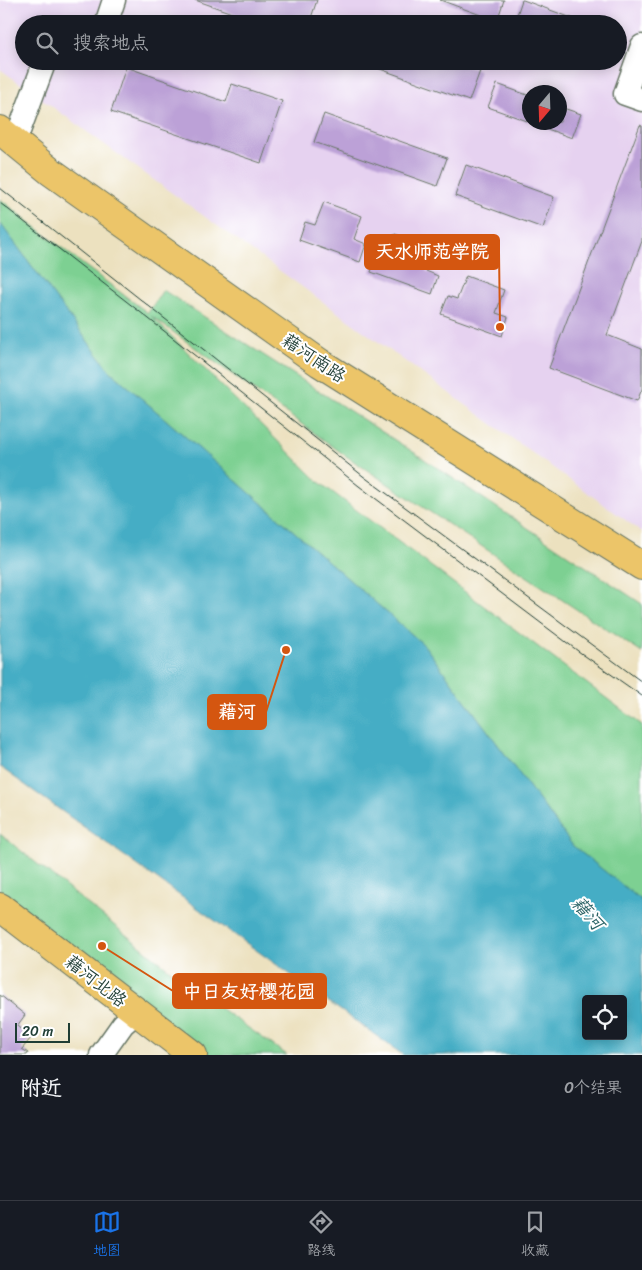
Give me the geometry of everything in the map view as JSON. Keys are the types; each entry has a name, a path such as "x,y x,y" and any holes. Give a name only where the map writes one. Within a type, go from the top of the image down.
{"main road":[{"name":"藉河南路","path":"8,136 50,171 320,364 642,566"},
{"name":"藉河北路","path":"0,907 130,1018 163,1055"},
{"name":"藉河北路","path":"0,930 130,1018 193,1055"}],"street":[{"path":"109,15 114,0"},
{"path":"642,46 624,94 642,100"},
{"path":"8,136 41,70"},
{"path":"101,1055 130,1018"}],"shaded area":[{"path":"0,0 642,0 642,532 0,69"}],"green space":[{"path":"0,199 148,313 163,290 421,457 642,604 642,653 346,456 151,316 319,482 642,725 642,901 573,846 424,645 109,370 0,223"},
{"path":"0,834 200,994 287,1055 206,1055 0,899"}],"water":[{"path":"0,223 109,370 424,645 573,846 642,901 642,1055 403,1055 0,767"}],"building":[{"path":"195,0 317,0 312,15 238,15"},
{"path":"440,0 504,0 499,15 481,15"},
{"path":"523,0 564,15 517,15"},
{"path":"125,70 135,70 226,102 232,84 282,101 261,163 111,112"},
{"path":"383,70 480,71 469,101"},
{"path":"497,84 522,93 522,119 488,107"},
{"path":"567,109 581,114 572,138 550,130 567,130"},
{"path":"324,114 447,158 437,186 314,142"},
{"path":"640,125 642,126 642,241 607,335 642,349 642,389 637,401 549,368"},
{"path":"466,165 554,197 543,228 455,196"},
{"path":"324,202 362,216 354,239 366,244 360,262 299,240 305,222 315,225"},
{"path":"395,234 434,248 426,271 438,276 432,294 371,272 377,254 387,257"},
{"path":"466,276 504,290 496,313 508,317 502,336 441,314 448,296 457,299"},
{"path":"0,995 25,1015 17,1026 31,1038 22,1049 28,1053 27,1055 0,1055"}],"tram line":[{"path":"0,188 363,476 642,682"},
{"path":"0,203 359,486 578,651 642,696"}],"place":[{"name":"天水师范学院","path":"500,327"},
{"name":"藉河","path":"286,650"},
{"name":"中日友好樱花园","path":"102,946"}]}
